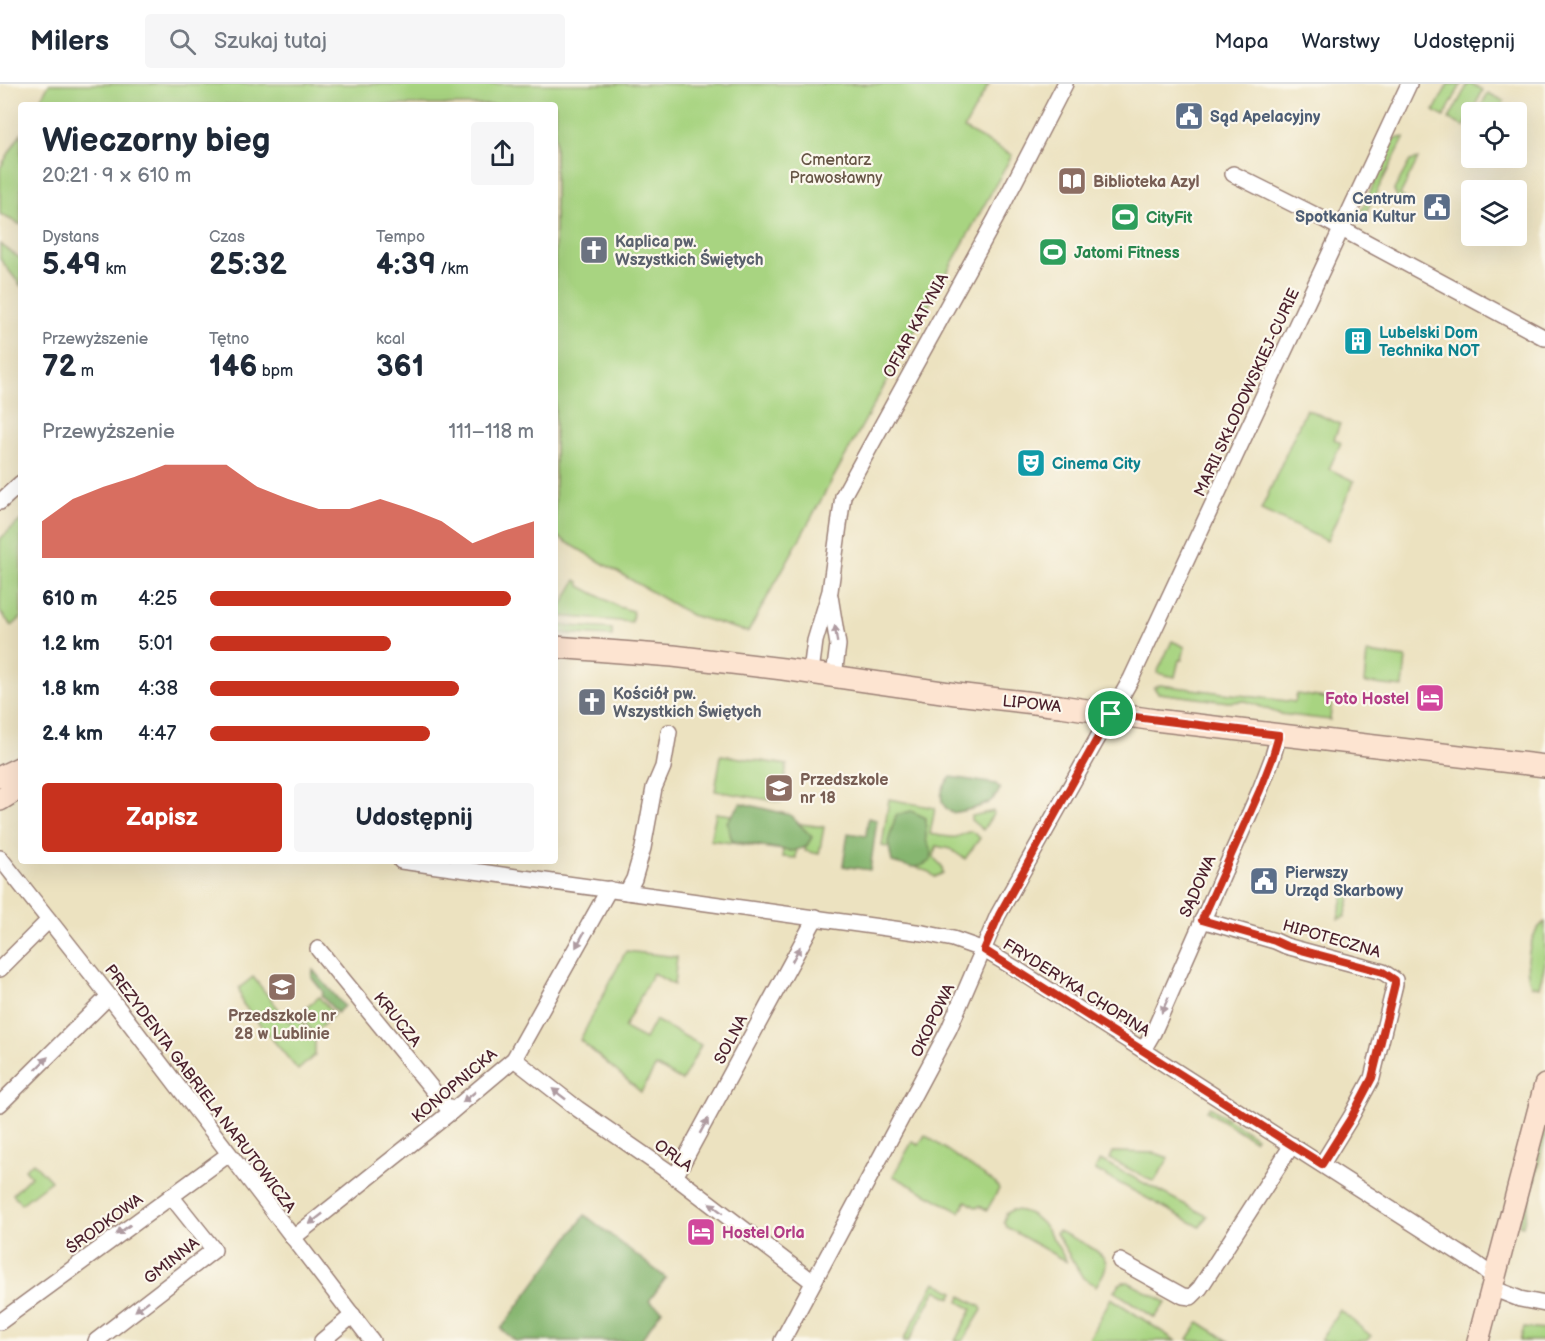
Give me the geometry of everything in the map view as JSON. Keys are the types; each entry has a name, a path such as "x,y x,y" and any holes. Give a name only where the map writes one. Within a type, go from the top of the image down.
{"street":[{"name":"MARII SKŁODOWSKIEJ-CURIE","path":"1111,714 1131,679 1409,84"},
{"name":"OFIAR KATYNIA","path":"811,672 815,641 830,591 843,496 996,218 1065,85"},
{"path":"1233,174 1545,338"},
{"path":"0,502 18,486"},
{"name":"OFIAR KATYNIA","path":"830,591 838,645 834,676"},
{"name":"LIPOWA","path":"558,647 673,656 811,672 956,694 1060,705 1111,714 1545,766"},
{"name":"OKOPOWA","path":"782,1341 949,1029 999,915 1111,714"},
{"path":"627,892 634,879 643,848 654,788 663,767 669,732"},
{"name":"SĄDOWA","path":"1143,1050 1153,1033 1260,790 1279,735"},
{"path":"10,791 18,774"},
{"name":"PREZYDENTA GABRIELA NARUTOWICZA","path":"0,858 109,996 372,1341"},
{"name":"FRYDERYKA CHOPINA","path":"423,864 923,933 953,939 984,950 1475,1263 1494,1283 1520,1299 1545,1304"},
{"name":"KONOPNICKA","path":"293,1238 514,1059 609,889"},
{"name":"SOLNA","path":"675,1177 816,917"},
{"path":"0,969 49,920"},
{"name":"HIPOTECZNA","path":"1202,920 1383,972 1395,980 1372,1078 1351,1118 1322,1164"},
{"name":"KRUCZA","path":"318,949 450,1112"},
{"path":"0,1104 109,996"},
{"name":"ORLA","path":"514,1059 578,1109 675,1177 813,1282"},
{"path":"1478,1341 1545,1085"},
{"path":"1120,1261 1183,1296 1191,1297 1205,1281 1293,1145"},
{"name":"ŚRODKOWA","path":"0,1322 229,1154"},
{"name":"GMINNA","path":"96,1341 214,1251 171,1196"},
{"path":"322,1341 353,1316"}],"green space":[{"name":"Cmentarz Prawosławny","path":"49,84 989,84 964,129 1012,155 748,632 691,615 558,537 558,102 39,102"},
{"path":"1448,84 1461,84 1444,117 1434,111"},
{"path":"1468,84 1483,90 1477,102 1461,102 1461,125 1449,119"},
{"path":"1488,93 1504,101 1503,102 1483,102"},
{"path":"1405,137 1361,222 1357,221 1394,139"},
{"path":"18,138 18,223 0,214 0,168"},
{"path":"1418,159 1400,195 1406,199 1403,206 1399,203 1394,190 1410,161"},
{"path":"0,244 18,257 18,282 0,259"},
{"path":"1306,409 1340,424 1334,439 1341,443 1329,469 1354,481 1327,541 1261,510"},
{"path":"18,523 18,621 12,626 0,612 0,539"},
{"path":"576,580 580,586 619,607 633,611 632,622 558,616"},
{"path":"558,625 612,629 612,636 558,633"},
{"path":"1172,641 1185,647 1175,677 1157,673"},
{"path":"1367,653 1406,658 1403,687 1364,683"},
{"path":"1160,685 1295,702 1297,694 1332,699 1330,720 1280,714 1246,701 1228,702 1158,693 1154,688"},
{"path":"721,755 787,765 781,802 715,791"},
{"path":"951,777 996,784 1000,789 986,804 952,813 944,805 941,796 944,786"},
{"path":"889,799 935,808 930,834 956,837 971,832 980,838 965,859 950,849 936,846 934,858 942,866 943,873 935,877 917,868 909,850 882,846"},
{"path":"741,803 790,815 812,837 806,847 792,851 732,841 727,822"},
{"path":"911,811 926,818 926,840 932,853 931,860 917,867 892,862 888,842 896,815"},
{"path":"993,811 994,813 983,830 971,820 972,816"},
{"path":"716,813 824,827 819,854 805,851 807,833 798,832 796,858 782,857 783,850 710,840"},
{"path":"868,818 877,820 870,870 843,866 848,833 866,836"},
{"path":"1351,884 1353,887 1345,917 1338,919 1346,885"},
{"path":"1545,922 1545,964 1539,987 1531,985 1528,961 1531,942 1539,927"},
{"path":"626,951 677,957 674,985 653,973 624,1028 645,1039 655,1020 701,1045 682,1081 656,1066 641,1092 580,1040"},
{"path":"313,970 344,1006 337,1013 322,996 323,992 312,978"},
{"path":"253,977 289,1022 296,1016 315,1040 315,1055 298,1070 242,1003 239,988"},
{"path":"319,997 334,1015 314,1033 298,1015"},
{"path":"1210,1107 1256,1137 1254,1140 1207,1111"},
{"path":"1545,1122 1545,1139 1523,1226 1519,1225"},
{"path":"925,1135 996,1184 999,1189 987,1210 979,1206 977,1208 966,1201 960,1212 893,1176 912,1142 919,1145"},
{"path":"1113,1152 1155,1153 1169,1158 1154,1182 1110,1159"},
{"path":"1100,1160 1207,1216 1200,1227 1095,1170"},
{"path":"33,1162 51,1181 21,1204 13,1194 31,1176 25,1169"},
{"path":"1012,1210 1022,1211 1039,1220 1052,1236 1067,1262 1006,1227 1004,1222 1006,1214"},
{"path":"585,1215 666,1278 649,1301 662,1310 640,1341 516,1341 501,1329"},
{"path":"1058,1231 1086,1244 1104,1259 1105,1270 1096,1286 1083,1278 1056,1233"},
{"path":"935,1282 954,1292 951,1298 936,1290 909,1341 903,1341"},
{"path":"1123,1282 1128,1282 1166,1302 1155,1318 1114,1291"},
{"path":"961,1296 980,1306 982,1310 963,1341 955,1341 972,1309 959,1302"},
{"path":"1111,1298 1170,1337 1176,1341 1088,1341"},
{"path":"1340,1310 1371,1336 1367,1341 1320,1341"},
{"path":"1199,1322 1229,1341 1191,1341 1188,1339"},
{"path":"1524,1328 1545,1330 1545,1341 1520,1341"}],"place":[{"name":"Sąd Apelacyjny","path":"1189,116"},
{"name":"Biblioteka Azyl","path":"1072,181"},
{"name":"Centrum Spotkania Kultur","path":"1437,207"},
{"name":"CityFit","path":"1125,217"},
{"name":"Kaplica pw. Wszystkich Świętych","path":"594,250"},
{"name":"Jatomi Fitness","path":"1053,252"},
{"name":"Lubelski Dom Technika NOT","path":"1358,341"},
{"name":"Cinema City","path":"1031,463"},
{"name":"Foto Hostel","path":"1430,698"},
{"name":"Kościół pw. Wszystkich Świętych","path":"592,702"},
{"name":"Przedszkole nr 18","path":"779,788"},
{"name":"Pierwszy Urząd Skarbowy","path":"1264,881"},
{"name":"Przedszkole nr 28 w Lublinie","path":"282,987"},
{"name":"Hostel Orla","path":"701,1232"}],"route":[{"path":"1111,714 1279,735 1260,790 1202,920 1286,946 1388,973 1395,980 1372,1078 1351,1118 1322,1164 984,950 999,915 1111,714"}]}
